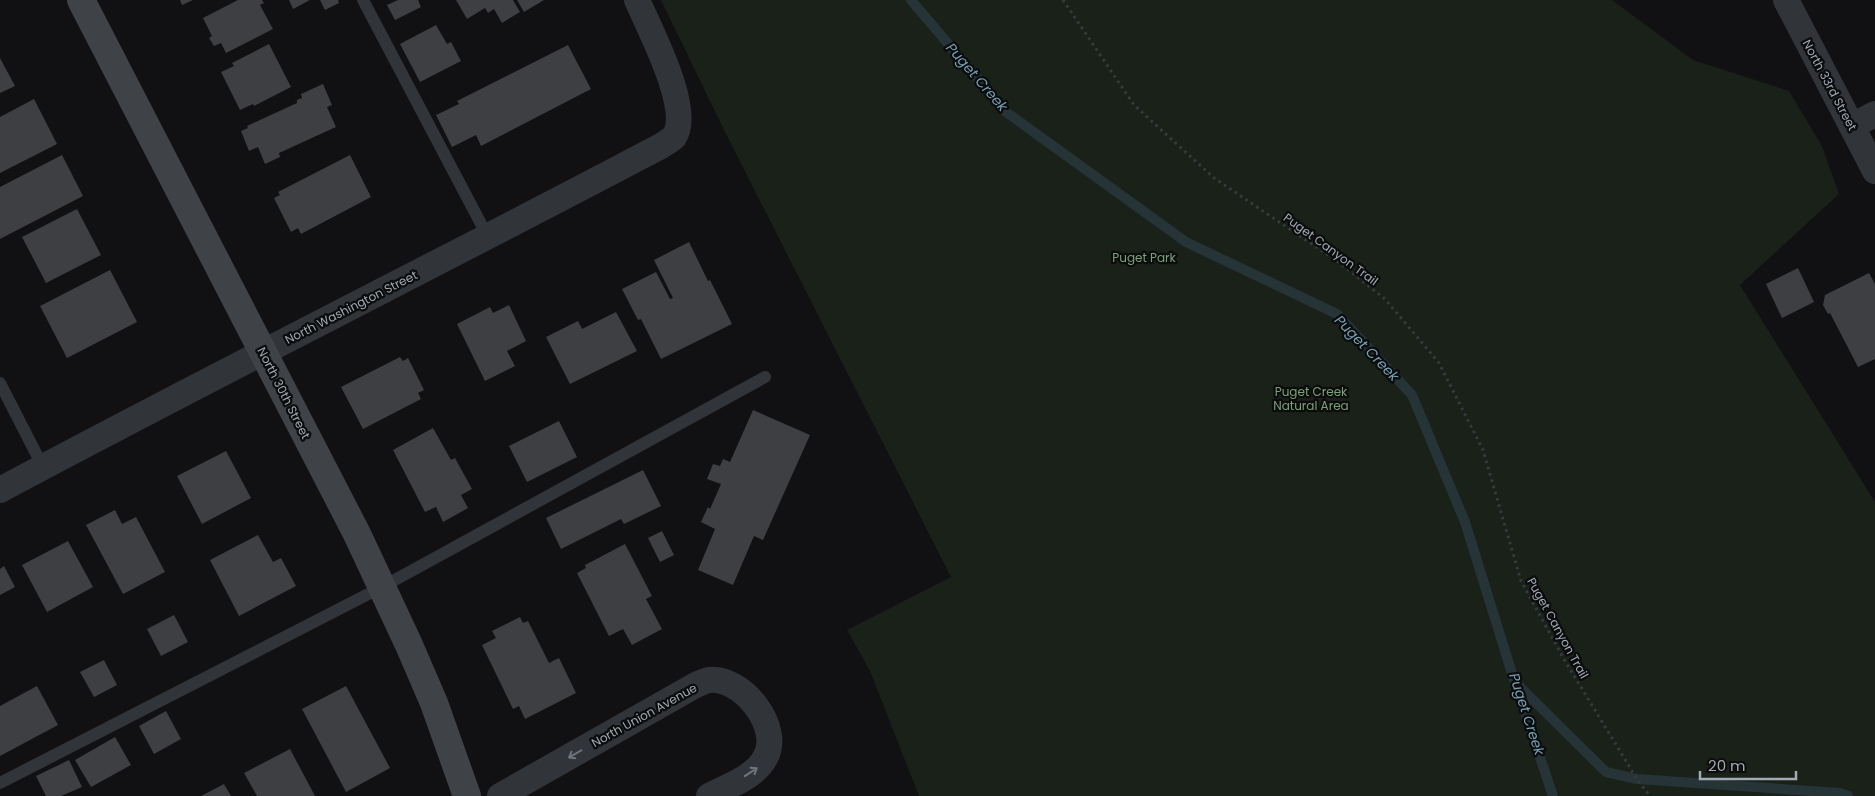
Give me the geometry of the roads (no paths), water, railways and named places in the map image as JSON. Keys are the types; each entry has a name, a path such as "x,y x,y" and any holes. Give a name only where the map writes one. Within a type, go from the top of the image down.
{"main road":[{"name":"North 30th Street","path":"81,0 382,587 434,703 467,796"}],"street":[{"name":"North Washington Street","path":"0,490 263,352 488,238 661,146 674,136 678,123 678,110 674,87 637,0"},
{"name":"North 33rd Street","path":"1786,0 1875,171"},
{"path":"1852,126 1875,114"},
{"name":"North Union Avenue","path":"500,796 694,686 709,680 726,682 740,689 753,702 764,719 769,738 767,756 756,770 709,796"}],"lane":[{"path":"363,0 488,238"},
{"path":"0,783 382,587 765,377"},
{"path":"0,383 43,467"}],"waterway":[{"name":"Puget Creek","path":"911,0 1006,112 1186,242 1337,314 1412,395 1465,522 1514,680 1553,796"},
{"path":"1516,683 1606,772 1637,779 1840,793 1848,796"}],"park label":[{"name":"Puget Park","path":"1144,257"},
{"name":"Puget Creek Natural Area","path":"1311,398"}]}
